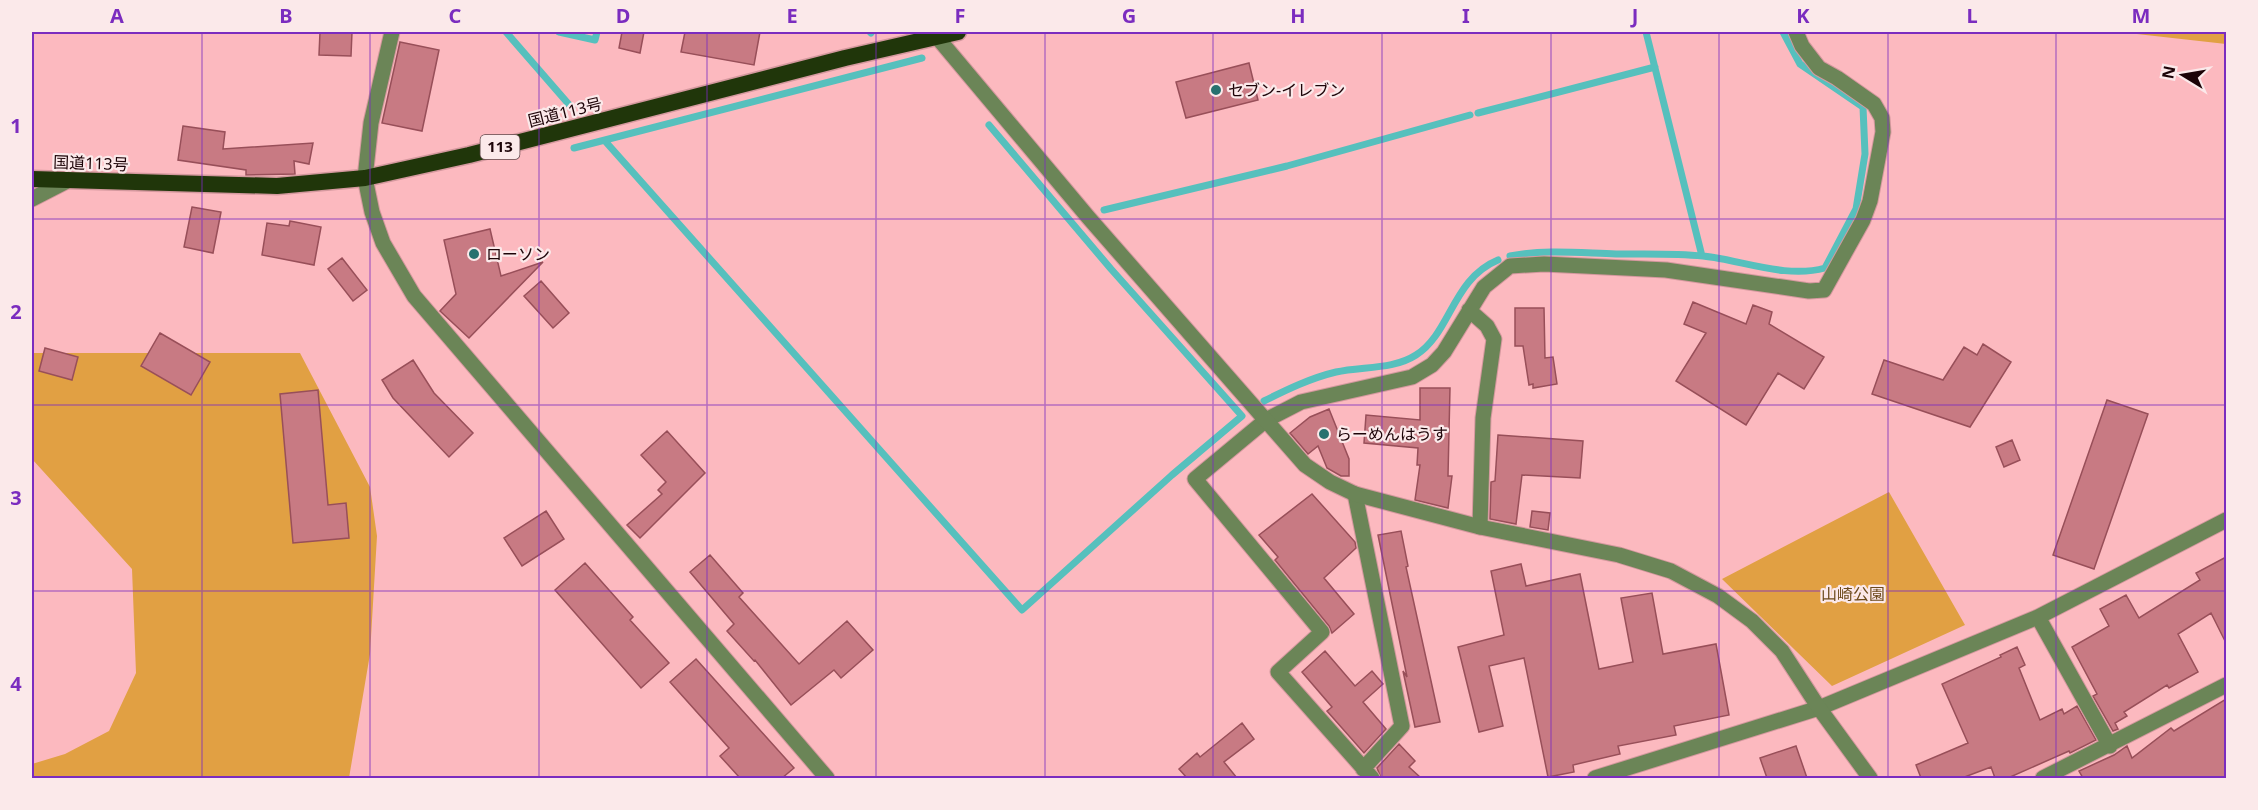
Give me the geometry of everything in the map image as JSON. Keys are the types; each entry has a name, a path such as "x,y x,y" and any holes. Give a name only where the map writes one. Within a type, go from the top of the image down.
{"highway":[{"name":"国道113号","path":"32,179 277,186 365,178 469,155 845,58 958,32"}],"street":[{"path":"392,32 371,123 365,178 372,212 383,243 414,296 826,778"},
{"path":"1354,494 1402,726 1367,774 1278,672 1322,632 1195,479 1266,420 1301,402 1412,377 1432,365 1444,352 1484,286 1510,266 1544,264 1666,270 1809,291 1824,290 1863,220 1870,201 1883,132 1882,118 1874,104 1819,68 1802,46 1796,32"},
{"path":"937,37 1080,209 1305,465 1330,482 1354,494 1480,527 1619,555 1671,571 1708,591 1752,621 1782,651 1819,708 1870,778"},
{"path":"32,199 69,180"},
{"path":"1469,310 1487,326 1494,339 1483,418 1480,527"},
{"path":"1595,778 1819,708 2038,617 2226,520"},
{"path":"2038,617 2110,746"},
{"path":"2043,778 2064,774 2110,746 2226,685"}],"green space":[{"path":"2119,32 2226,32 2226,44"},
{"path":"32,353 300,353 370,487 377,536 370,654 349,778 32,778 32,764 65,754 109,731 136,673 132,569 32,459"},
{"name":"山崎公園","path":"1889,492 1965,625 1832,686 1722,579"}],"building":[{"path":"320,32 352,32 351,56 319,55"},
{"path":"622,32 644,32 640,53 619,48"},
{"path":"685,32 760,32 754,65 681,52"},
{"path":"400,42 439,50 422,131 382,123"},
{"path":"1249,63 1258,100 1186,118 1176,82"},
{"path":"183,126 225,132 223,149 313,143 309,164 294,161 295,174 246,175 246,170 178,160"},
{"path":"192,207 221,212 213,253 184,247"},
{"path":"290,221 321,227 314,265 262,255 267,223 289,226"},
{"path":"490,229 501,276 543,262 469,338 440,311 456,294 444,240"},
{"path":"342,258 367,290 353,301 328,269"},
{"path":"541,281 569,313 553,328 524,296"},
{"path":"1693,302 1746,324 1753,305 1772,312 1769,324 1824,357 1804,389 1778,373 1746,425 1676,381 1706,333 1684,324"},
{"path":"1515,308 1544,308 1545,358 1553,357 1557,384 1533,388 1533,384 1529,385 1523,346 1515,346"},
{"path":"160,333 210,362 191,395 141,366"},
{"path":"1983,344 2011,362 1970,427 1872,394 1884,360 1943,380 1964,347 1977,355"},
{"path":"45,348 78,357 72,380 39,371"},
{"path":"413,360 434,393 473,433 449,457 393,398 382,380"},
{"path":"1420,388 1450,388 1448,476 1452,476 1448,508 1415,500 1420,465 1417,465 1418,448 1364,443 1366,415 1420,420"},
{"path":"318,390 328,505 346,503 349,538 293,543 280,394"},
{"path":"2107,400 2148,414 2094,569 2053,555"},
{"path":"1329,409 1349,459 1349,476 1341,476 1327,468 1318,446 1308,454 1290,433 1310,417"},
{"path":"667,431 705,473 640,538 627,525 662,494 658,490 666,482 641,455"},
{"path":"1498,435 1583,441 1580,478 1522,475 1516,524 1490,519 1491,482 1495,481"},
{"path":"2012,440 2020,460 2004,467 1996,447"},
{"path":"1312,494 1355,542 1356,548 1324,578 1354,614 1332,633 1329,626 1275,560 1278,557 1259,535"},
{"path":"546,511 564,539 522,566 504,538"},
{"path":"1532,511 1550,513 1548,530 1530,527"},
{"path":"1401,531 1408,566 1406,567 1440,722 1415,727 1378,535"},
{"path":"710,555 743,593 739,597 799,664 847,621 873,650 841,678 834,670 791,705 755,660 727,631 734,624 690,572"},
{"path":"2226,557 2226,643 2211,613 2178,634 2198,672 2169,688 2167,685 2124,712 2127,716 2115,723 2118,729 2113,731 2093,696 2097,694 2072,647 2109,626 2100,609 2126,595 2139,618 2200,580 2196,573"},
{"path":"585,563 633,617 630,620 669,663 641,688 555,590"},
{"path":"1521,564 1526,586 1580,574 1599,669 1633,662 1621,598 1652,593 1663,654 1716,644 1729,715 1674,726 1676,735 1618,746 1620,754 1573,765 1574,772 1548,777 1524,658 1489,666 1503,726 1479,732 1458,647 1504,635 1491,571"},
{"path":"2017,647 2025,665 2019,668 2040,720 2062,709 2064,714 2077,706 2096,740 2008,778 1995,778 1991,767 1962,778 1921,778 1916,765 1968,743 1942,684 2001,657 2000,655"},
{"path":"1325,651 1355,686 1372,671 1383,684 1363,702 1386,729 1364,753 1327,711 1332,707 1302,672"},
{"path":"696,659 794,768 782,778 740,778 720,756 729,748 670,682"},
{"path":"2226,699 2226,778 2083,778 2079,771 2114,755 2127,746 2132,758 2171,728 2174,731"},
{"path":"1242,723 1254,739 1224,762 1237,778 1187,778 1179,769 1197,753 1200,757"},
{"path":"1399,744 1415,761 1409,767 1421,778 1381,778 1377,768"},
{"path":"1796,746 1807,778 1767,778 1760,758"}],"waterway":[{"path":"506,32 572,108"},
{"path":"559,32 595,40 597,32"},
{"path":"1646,32 1702,256"},
{"path":"1510,256 1549,252 1681,254 1718,258 1780,270 1810,271 1825,268 1856,209 1865,154 1863,107 1800,64 1783,32"},
{"path":"574,148 922,58"},
{"path":"1478,113 1655,67"},
{"path":"1104,210 1287,166 1470,115"},
{"path":"605,141 1022,610 1172,475 1242,416 1111,269 989,125"},
{"path":"1264,401 1327,374 1397,363 1416,355 1437,334 1471,280 1498,260"}],"place":[{"name":"セブン-イレブン","path":"1216,90"},
{"name":"ローソン","path":"474,254"},
{"name":"らーめんはうす","path":"1324,434"}]}
